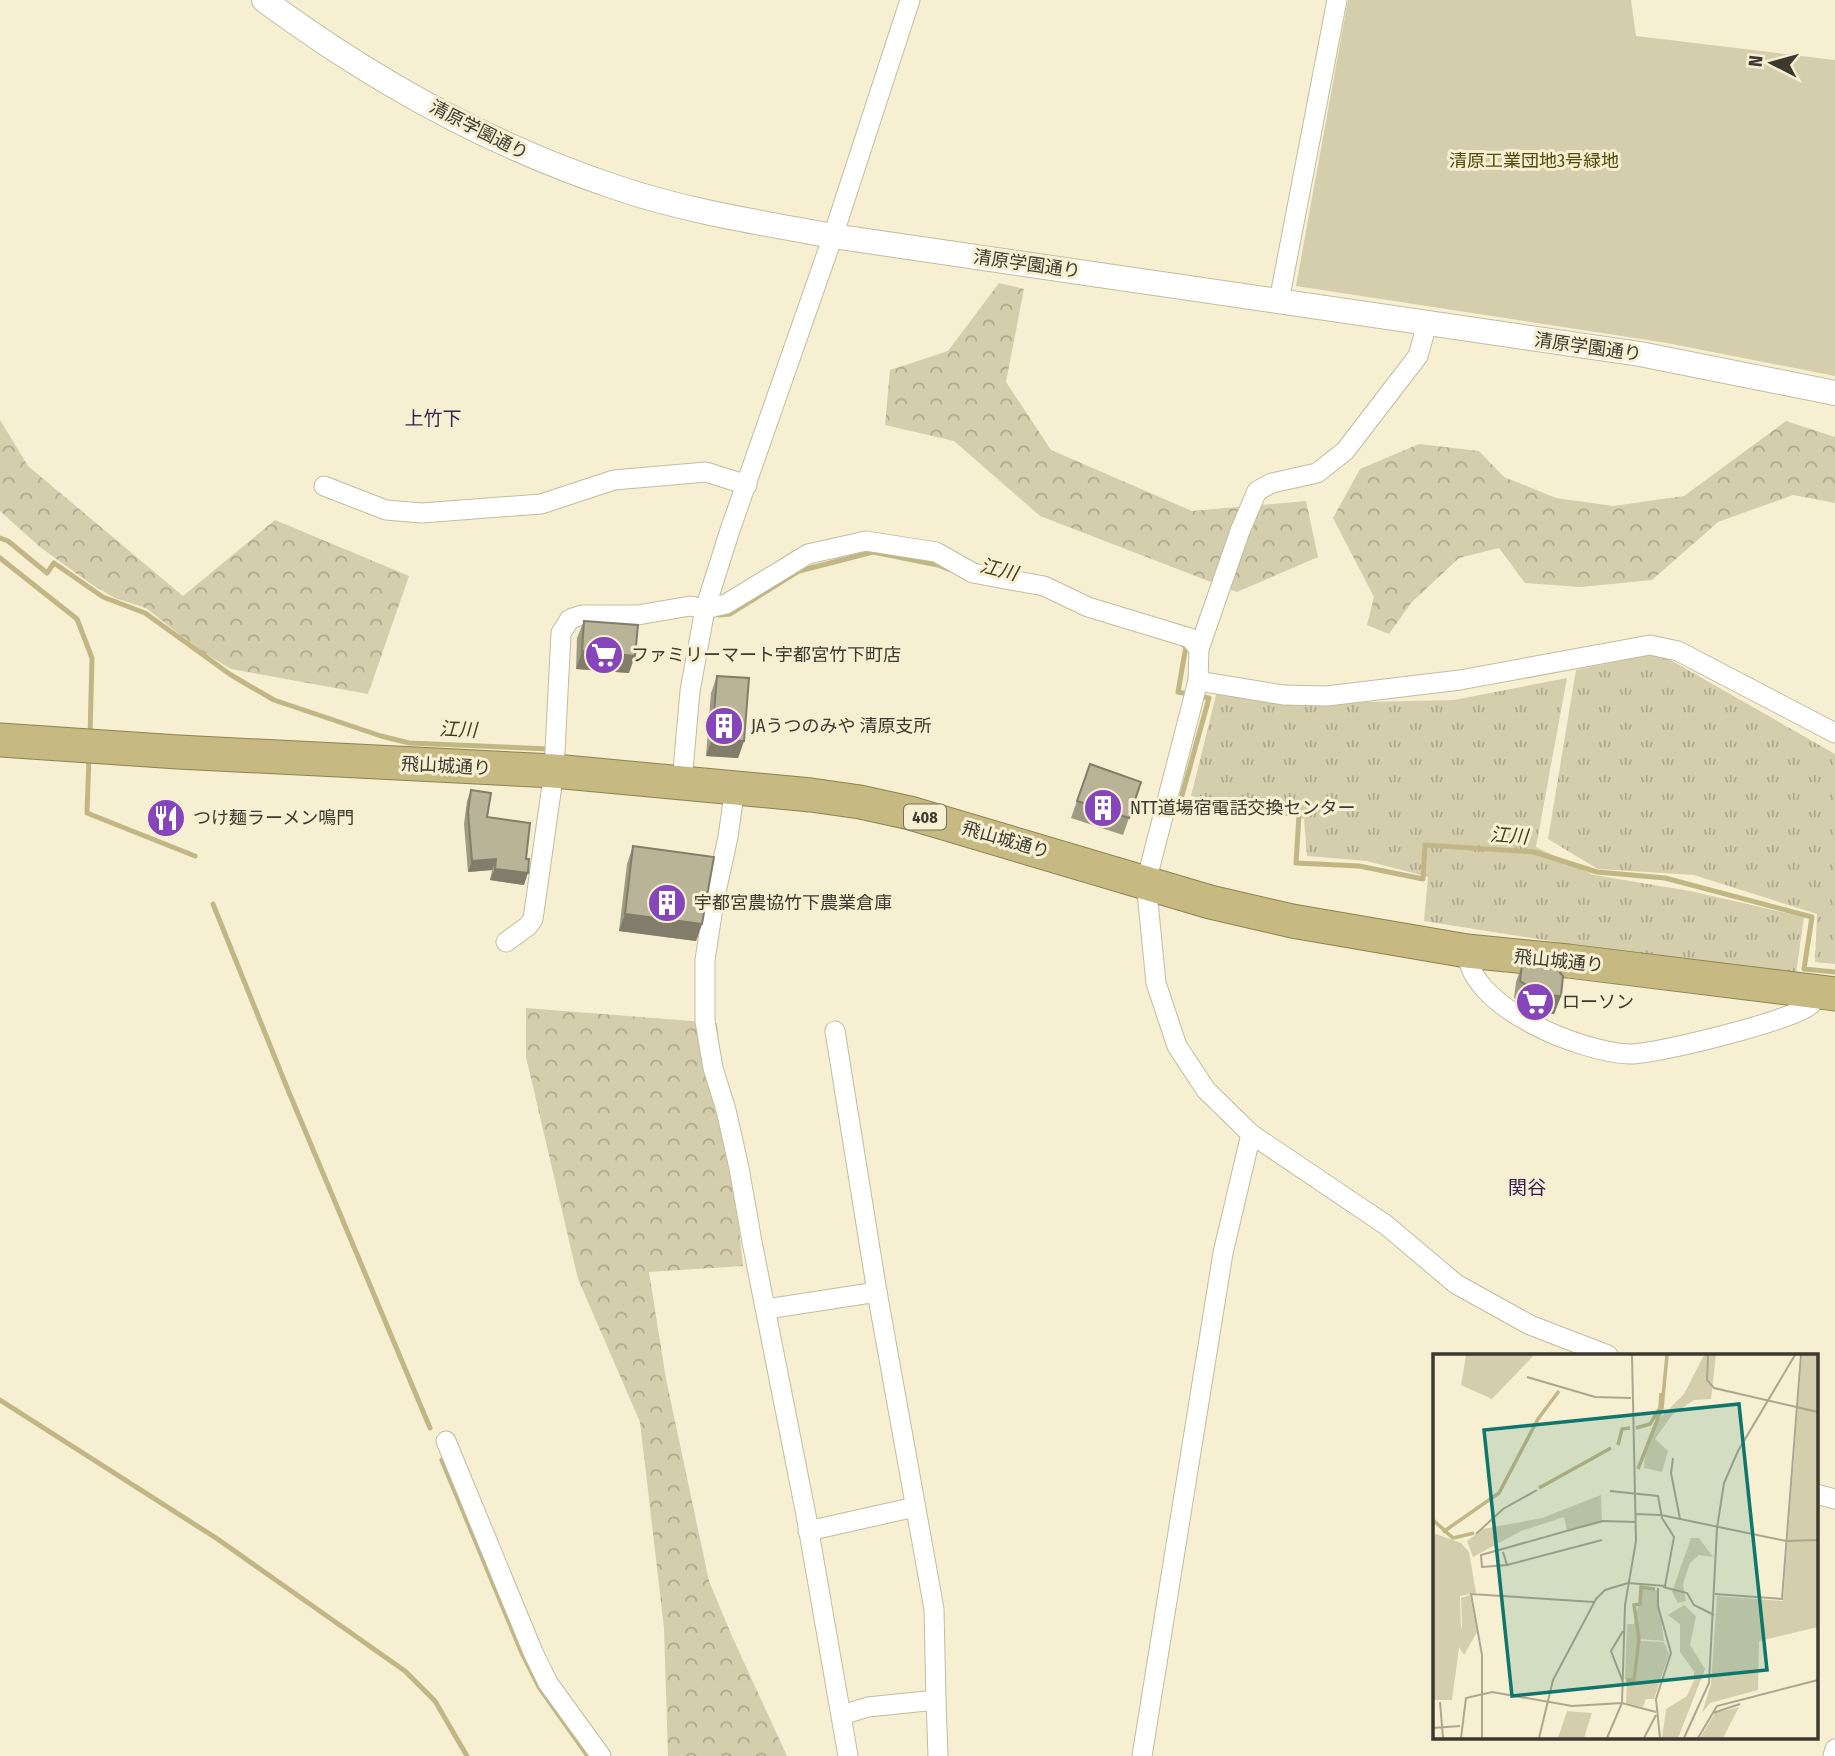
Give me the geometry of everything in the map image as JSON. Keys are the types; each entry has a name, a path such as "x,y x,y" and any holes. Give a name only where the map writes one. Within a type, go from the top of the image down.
{"highway":[{"name":"飛山城通り","path":"0,740 554,771 735,787 860,802 910,813 1210,902 1292,921 1467,951 1827,993"}],"street":[{"name":"清原学園通り","path":"264,0 319,41 438,110 528,156 618,188 728,216 833,236 1640,354 1835,393"},
{"path":"682,782 690,691 705,609 833,236 910,0"},
{"path":"1279,301 1337,0"},
{"path":"1427,324 1418,356 1345,451 1317,473 1272,483 1257,491 1240,531 1199,649 1198,681 1146,883 1156,983 1177,1046 1206,1090 1251,1134 1386,1225 1456,1284 1530,1325 1605,1354"},
{"path":"324,486 386,510 422,513 541,504 614,480 706,472 747,485"},
{"path":"506,942 533,919 554,771 561,633 570,619 582,615 638,615 690,606 705,609 726,604 808,554 866,541 936,552 973,572 1044,586 1088,607 1190,638 1199,649"},
{"path":"1198,681 1283,695 1327,696 1460,680 1650,645 1678,651 1835,733"},
{"path":"735,787 705,960 705,1021 713,1068 739,1168 767,1309 848,1756"},
{"path":"1467,951 1467,961 1475,980 1503,1006 1542,1028 1599,1050 1620,1053 1657,1052 1787,1018 1827,993"},
{"path":"835,1031 877,1292 934,1609 938,1756"},
{"path":"1142,1756 1223,1253 1251,1134"},
{"path":"767,1309 877,1292"},
{"path":"446,1441 548,1683 601,1756"},
{"path":"1818,1495 1835,1499"},
{"path":"808,1531 915,1507"},
{"path":"842,1715 868,1707 936,1700"},
{"path":"1833,1756 1835,1749"}],"green space":[{"name":"清原工業団地3号緑地","path":"1348,0 1631,0 1636,36 1835,60 1835,376 1667,343 1296,286"},
{"path":"999,283 1024,289 1006,382 1051,450 1192,511 1306,501 1318,557 1237,592 1040,516 954,441 885,425 890,370 948,351"},
{"path":"0,420 28,466 183,596 275,520 409,576 368,694 231,669 198,649 146,608 115,598 40,547 0,511"},
{"path":"1786,421 1835,437 1835,503 1793,495 1718,522 1652,580 1581,587 1525,583 1499,548 1459,558 1411,603 1389,634 1367,625 1374,597 1333,518 1360,469 1419,444 1479,451 1504,477 1556,498 1613,506 1684,496"},
{"path":"1658,653 1835,754 1835,964 1815,962 1817,914 1694,875 1598,869 1548,839 1576,670"},
{"path":"1567,678 1536,847 1594,875 1690,891 1804,917 1796,974 1677,961 1424,921 1428,877 1367,861 1307,856 1304,819 1191,796 1217,691 1323,703 1454,700"},
{"path":"526,1008 717,1023 743,1266 649,1272 666,1379 709,1581 787,1756 668,1756 664,1628 640,1422 578,1279 526,1057"}],"building":[{"path":"584,621 638,625 635,656 582,651"},
{"name":"JAうつのみや 清原支所","path":"717,676 749,678 744,741 712,739"},
{"path":"1090,764 1141,782 1129,818 1077,801"},
{"path":"471,790 491,793 487,817 530,823 526,859 529,859 528,873 495,869 496,859 472,861 468,812"},
{"name":"宇都宮農協竹下農業倉庫","path":"633,846 714,857 702,924 625,914"},
{"path":"1522,965 1556,968 1563,976 1561,996 1542,995 1520,981"}],"waterway":[{"name":"江川","path":"0,538 8,541 47,573 54,563 103,597 145,613 231,675 274,700 409,743 550,749"},
{"name":"江川","path":"719,615 730,614 799,571 873,552 948,569"},
{"path":"0,558 77,619 92,658 90,736"},
{"name":"江川","path":"1183,645 1186,646 1178,692 1209,698 1181,799 1299,815 1296,863 1359,866 1423,879 1425,845 1534,852 1597,872 1665,878 1812,917 1804,969 1835,972"},
{"path":"89,756 87,813 195,856"},
{"path":"213,904 430,1428"},
{"path":"0,1400 216,1538 405,1671 435,1701 467,1756"},
{"path":"442,1460 522,1653 539,1687 588,1756"}],"place":[{"name":"ファミリーマート宇都宮竹下町店","path":"604,655"},
{"name":"JAうつのみや 清原支所","path":"724,726"},
{"name":"NTT道場宿電話交換センター","path":"1103,808"},
{"name":"つけ麺ラーメン鳴門","path":"166,818"},
{"name":"宇都宮農協竹下農業倉庫","path":"667,903"},
{"name":"ローソン","path":"1535,1002"}],"district":[{"name":"上竹下","path":"433,418"},
{"name":"関谷","path":"1527,1187"}]}
